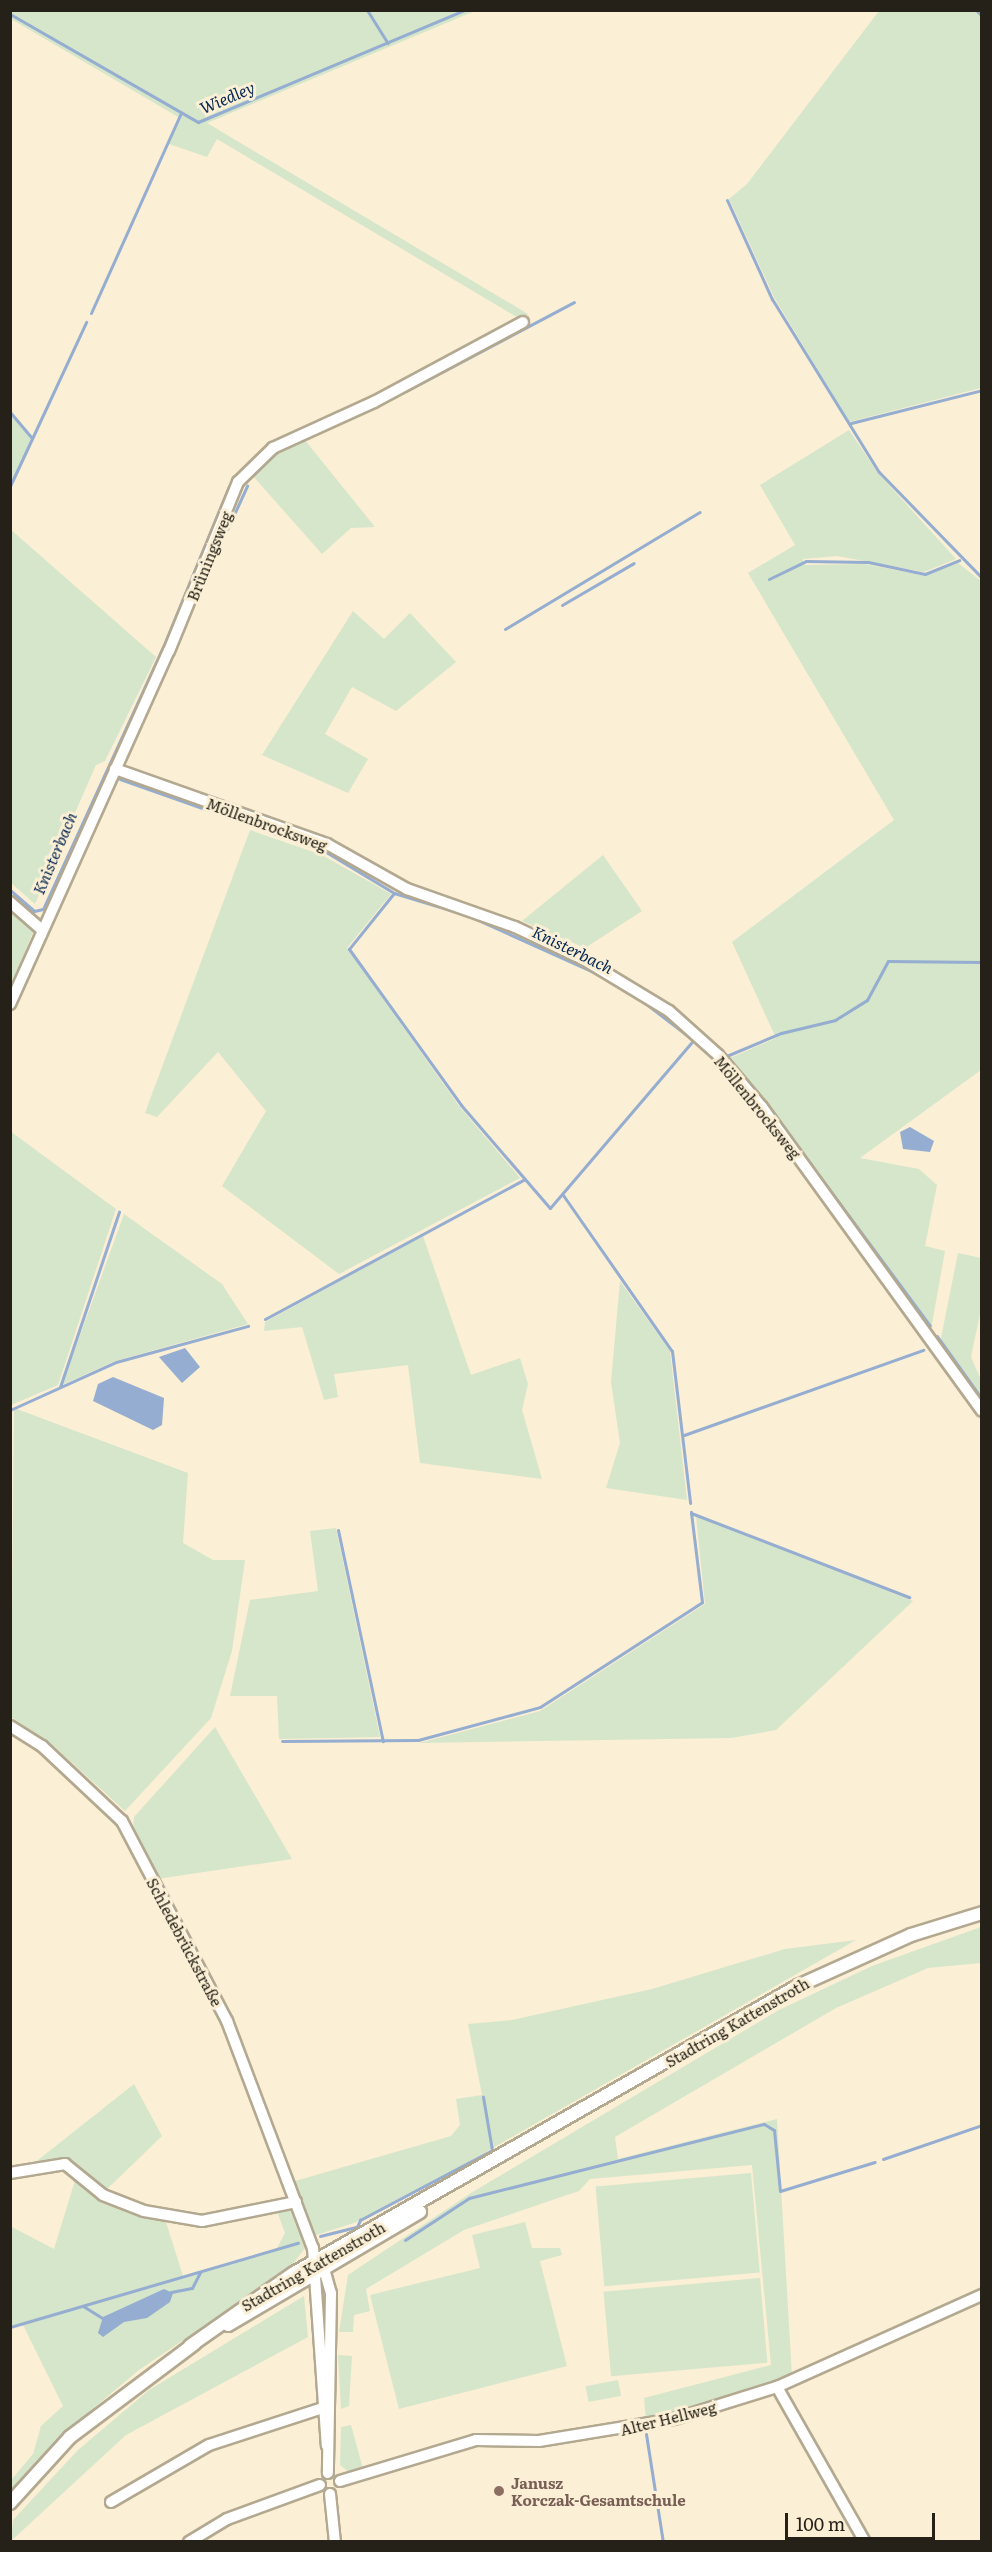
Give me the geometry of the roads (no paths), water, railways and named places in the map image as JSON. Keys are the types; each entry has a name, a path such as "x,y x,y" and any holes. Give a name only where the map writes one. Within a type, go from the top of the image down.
{"main road":[{"name":"Stadtring Kattenstroth","path":"10,2503 70,2437 190,2346 320,2267 798,1986 911,1935 981,1913"}],"street":[{"name":"Brüningsweg","path":"10,1004 115,770 238,482 255,462 293,437 374,402 524,322"},
{"name":"Möllenbrocksweg","path":"115,770 327,844 407,890 564,950 638,989 720,1058 981,1411"},
{"path":"10,902 42,930"},
{"name":"Schledebrückstraße","path":"10,1725 42,1746 122,1821 227,2021 331,2293 325,2406 328,2473"},
{"path":"10,2173 65,2164 103,2195 144,2211 202,2222 296,2202"},
{"name":"Alter Hellweg","path":"340,2481 476,2440 539,2441 638,2428 777,2387 981,2295"},
{"path":"777,2387 865,2541"},
{"path":"111,2502 209,2445 325,2406"},
{"path":"189,2541 227,2519 320,2485 328,2473 340,2481 330,2494"},
{"path":"320,2485 330,2494 335,2541"}],"water":[{"path":"910,1127 934,1141 930,1152 903,1149 900,1132"},
{"path":"185,1348 200,1367 182,1383 159,1357"},
{"path":"113,1377 164,1398 162,1425 153,1430 93,1401 98,1384"},
{"path":"164,2289 173,2293 170,2302 147,2318 124,2322 103,2337 98,2333 103,2317"}],"waterway":[{"path":"367,10 388,43"},
{"name":"Wiedley","path":"10,14 198,122 465,10"},
{"path":"976,10 982,16"},
{"path":"91,313 181,113"},
{"path":"727,200 772,299 879,472 982,578"},
{"path":"406,391 574,302"},
{"path":"10,486 86,322"},
{"path":"851,423 982,390"},
{"path":"10,412 32,438"},
{"path":"10,890 34,911 43,909 163,647 229,486"},
{"path":"226,532 247,486"},
{"path":"505,629 700,512"},
{"path":"769,579 806,561 868,562 925,574 959,560"},
{"path":"562,605 634,563"},
{"name":"Knisterbach","path":"120,779 326,852 394,893 460,913"},
{"path":"394,893 349,949 461,1105 550,1208 692,1042"},
{"name":"Knisterbach","path":"469,916 600,975"},
{"name":"Knisterbach","path":"724,1057 781,1033 835,1020 867,1000 888,961 982,962"},
{"name":"Knisterbach","path":"641,1000 718,1059"},
{"path":"727,1056 743,1077"},
{"path":"783,1127 930,1326"},
{"path":"265,1319 525,1179"},
{"path":"563,1195 672,1351 690,1503"},
{"path":"60,1387 119,1212"},
{"path":"10,1410 116,1362 248,1326"},
{"path":"937,1336 982,1399"},
{"path":"684,1435 923,1350"},
{"path":"282,1741 418,1740 540,1707 702,1602 691,1512"},
{"path":"691,1513 909,1597"},
{"path":"338,1530 383,1741"},
{"path":"320,2236 357,2227 360,2220 492,2150 483,2097"},
{"path":"405,2240 469,2198 764,2124 774,2130 780,2191 875,2162"},
{"path":"883,2159 982,2125"},
{"path":"10,2327 298,2243"},
{"path":"171,2292 192,2288 200,2272"},
{"path":"83,2306 104,2319"},
{"path":"646,2434 663,2542"}],"place":[{"name":"Janusz Korczak-Gesamtschule","path":"499,2491"}]}
